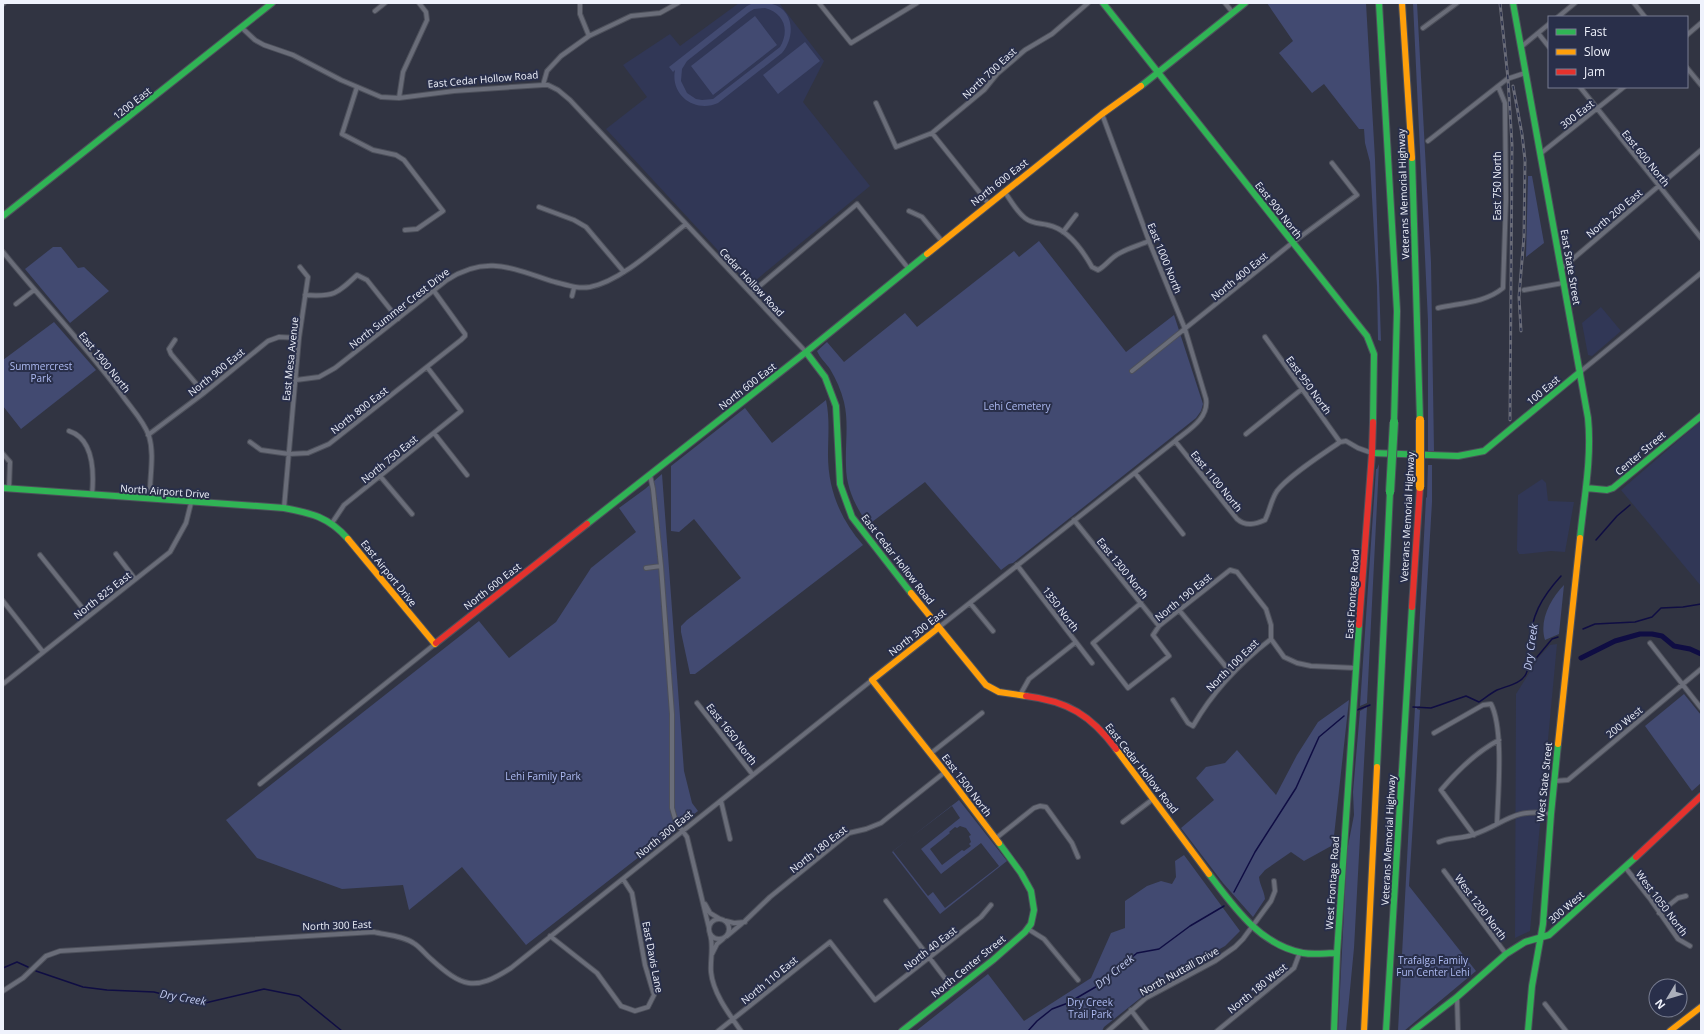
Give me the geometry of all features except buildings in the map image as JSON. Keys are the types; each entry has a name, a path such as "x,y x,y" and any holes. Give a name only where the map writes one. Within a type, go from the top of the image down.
{"main road":[{"name":"1200 East","path":"3,216 172,84 204,55 272,3"},
{"name":"East 900 North","path":"1103,3 1367,336 1374,354 1372,453"},
{"name":"North 600 East","path":"434,644 806,352 1004,190 1102,114 1158,74 1245,3"},
{"name":"Veterans Memorial Highway","path":"1364,1031 1394,422 1397,311 1379,3"},
{"name":"Veterans Memorial Highway","path":"1386,1029 1420,487 1420,420 1411,135 1402,3"},
{"name":"East State Street","path":"1513,3 1580,372 1590,437 1580,535"},
{"name":"East Cedar Hollow Road","path":"806,352 825,377 832,391 836,406 838,424 838,466 840,484 852,517 938,628 986,685 999,692 1036,697 1066,705 1092,721 1113,745 1239,914 1252,927 1268,938 1300,952"},
{"name":"100 East","path":"1372,453 1458,456 1484,451 1580,372"},
{"name":"Center Street","path":"1586,488 1607,490 1613,488 1701,416"},
{"name":"East Frontage Road","path":"1351,737 1372,453"},
{"name":"North Airport Drive","path":"6,489 191,503 284,508 306,512 328,521"},
{"name":"East Airport Drive","path":"328,521 362,555 434,644"},
{"name":"West State Street","path":"1528,1031 1532,986 1541,937 1551,814 1580,535"},
{"name":"North 300 East","path":"872,680 938,628"},
{"name":"East 1500 North","path":"872,680 945,772 1021,873 1032,890 1034,909"},
{"name":"West Frontage Road","path":"1334,1031 1337,953 1351,737"},
{"name":"300 West","path":"1414,1031 1457,997 1506,954 1525,942 1548,935 1574,914 1701,796"},
{"name":"North Center Street","path":"902,1031 1012,944 1030,926 1034,909"},
{"path":"1300,952 1337,953"},
{"path":"1670,1031 1701,1007"}],"street":[{"path":"375,11 385,3"},
{"path":"399,98 403,72 426,23 427,16 419,3"},
{"path":"580,3 580,14 589,36"},
{"path":"543,84 547,71 556,61 589,36 631,16 660,13 678,3"},
{"path":"819,3 851,43 917,3"},
{"name":"North 700 East","path":"876,103 896,147 932,133 984,90 997,74 1025,50 1052,34 1088,3"},
{"path":"1225,3 1233,13"},
{"path":"1423,28 1456,3"},
{"path":"1559,16 1575,3"},
{"path":"1634,3 1644,16"},
{"path":"1688,34 1701,23"},
{"path":"1521,46 1548,25"},
{"name":"East Cedar Hollow Road","path":"242,27 255,40 264,45 293,56 381,97 399,98 454,91 543,84 548,85 558,90 570,100 686,224"},
{"path":"1538,33 1548,46"},
{"path":"1688,69 1701,85"},
{"path":"1428,141 1498,86 1512,77 1525,73"},
{"name":"East 750 North","path":"1438,308 1469,303 1498,292 1503,288 1506,199 1505,103 1498,86"},
{"path":"357,87 342,134 373,150 396,155 404,160 443,211 416,229 406,230"},
{"name":"East 600 North","path":"1581,88 1701,238"},
{"name":"300 East","path":"1540,154 1623,88"},
{"name":"East 1000 North","path":"1102,114 1149,241 1185,329 1206,399 1206,410"},
{"path":"932,133 988,203"},
{"name":"North 200 East","path":"1561,269 1701,150"},
{"name":"North 400 East","path":"1132,371 1292,243 1357,195 1332,163"},
{"path":"1004,190 1025,218 1031,222 1056,227 1064,232 1072,239 1092,267 1098,270 1120,253 1149,241"},
{"path":"751,293 857,204 908,268"},
{"path":"539,207 574,220 586,227 624,272"},
{"path":"908,211 922,217 941,240"},
{"path":"1064,232 1076,215"},
{"name":"North Summer Crest Drive","path":"296,380 319,377 335,368 460,272 493,264 574,288 600,284 616,278 686,224"},
{"name":"Cedar Hollow Road","path":"686,224 806,352"},
{"name":"East 1900 North","path":"3,252 104,371 140,420 148,435 152,456 150,499"},
{"name":"East Mesa Avenue","path":"284,508 299,338 308,277 300,267"},
{"name":"100 East","path":"1580,372 1701,273"},
{"path":"305,295 321,296 336,293 357,274 363,277 370,284 398,319"},
{"path":"1524,290 1563,283"},
{"path":"572,296 574,288"},
{"path":"16,304 34,290"},
{"name":"North 800 East","path":"250,442 260,450 289,454 308,453 329,444 465,336 434,291"},
{"name":"North 900 East","path":"148,435 204,393 268,341 279,337 299,338"},
{"name":"East 950 North","path":"1265,337 1340,442"},
{"path":"175,340 169,349 171,354 204,393"},
{"name":"North 750 East","path":"328,521 344,505 461,412 427,367"},
{"path":"1246,434 1302,389"},
{"name":"North 300 East","path":"938,628 1199,422 1206,410"},
{"path":"69,431 76,434 89,454 94,477 92,495"},
{"path":"434,433 467,475"},
{"name":"East 1100 North","path":"1175,441 1237,519 1242,523 1251,524 1265,520 1272,499 1278,490 1288,480 1340,442"},
{"path":"1340,442 1346,441 1358,448 1372,453"},
{"path":"3,454 10,462 6,489"},
{"path":"1135,473 1183,534"},
{"path":"650,475 653,489 661,566 671,700 672,808 676,822 687,836 704,904 704,910 712,941 712,980 722,1003 740,1031"},
{"path":"380,476 412,514"},
{"name":"North 825 East","path":"3,684 170,552 186,522 191,503"},
{"name":"East 1300 North","path":"1074,520 1159,626"},
{"path":"116,554 135,579"},
{"path":"40,555 88,616"},
{"name":"1350 North","path":"1017,565 1092,663"},
{"path":"646,568 661,566"},
{"name":"North 190 East","path":"1141,603 1093,643 1128,688 1169,656 1153,635 1159,626 1230,570 1237,572 1266,609 1271,625 1271,639"},
{"path":"3,601 43,652"},
{"path":"970,603 993,631"},
{"path":"1179,610 1232,674"},
{"name":"North 100 East","path":"1173,700 1188,723 1193,726 1205,706 1232,674 1251,655 1271,639 1284,657 1297,663 1311,666 1356,668"},
{"path":"1020,696 1029,680 1076,642"},
{"path":"1650,643 1701,708"},
{"name":"North 600 East","path":"260,784 434,644"},
{"name":"200 West","path":"1555,781 1568,780 1701,669"},
{"name":"North 300 East","path":"3,991 24,976 46,956 60,951 374,932 402,938 415,944 446,973 459,981 475,984 485,982 505,972 683,832 872,680"},
{"name":"East 1650 North","path":"697,703 753,775"},
{"path":"1434,733 1483,705 1491,704 1494,710 1498,740 1497,824"},
{"path":"930,754 982,713"},
{"path":"1474,835 1441,790 1460,769 1487,746 1498,740"},
{"name":"North 180 East","path":"711,958 717,944 745,922 770,897 849,833 866,829 881,823 945,772"},
{"path":"1124,822 1153,798"},
{"path":"721,801 730,839"},
{"path":"995,839 1034,808 1040,806 1046,807 1072,843 1078,858"},
{"path":"1439,842 1445,839 1474,835 1516,815 1536,812 1551,814"},
{"name":"West 1050 North","path":"1625,867 1651,900 1678,939 1690,946"},
{"name":"West 1200 North","path":"1444,871 1506,954"},
{"name":"East Davis Lane","path":"550,936 597,973 621,1006 635,1011 648,1007 654,995 645,965 632,893 623,879"},
{"name":"North Nuttall Drive","path":"1108,1031 1131,1010 1155,992 1226,954 1243,939 1271,901 1275,891 1274,881"},
{"path":"1659,913 1678,898 1686,896"},
{"path":"886,901 954,990"},
{"path":"704,904 714,916 723,920 734,923 745,922"},
{"name":"North 40 East","path":"876,1000 930,959 981,917 990,905"},
{"path":"709,928 714,921 723,920"},
{"path":"710,934 715,939 725,937 729,927 723,920"},
{"path":"1028,929 1044,939 1078,980"},
{"name":"North 110 East","path":"718,1031 830,942 876,1000"},
{"name":"North 180 West","path":"1217,1031 1294,968 1300,952"},
{"path":"1457,997 1458,1031"},
{"path":"1545,1004 1566,1031"},
{"path":"1131,1010 1147,1031"}],"shaded area":[{"path":"739,3 779,3 824,61 803,102 870,186 750,285 606,129 647,97 623,65 670,34 680,46"},
{"path":"1601,307 1621,331 1592,356 1588,355 1582,323"},
{"path":"1701,421 1701,586 1621,490"},
{"path":"1542,479 1546,483 1548,501 1574,502 1565,552 1551,551 1519,554 1517,550 1518,495"},
{"path":"1557,644 1530,931 1515,938 1516,694 1539,657 1550,645"}],"green space":[{"path":"753,3 767,3 780,7 785,12 789,18 791,32 786,47 782,53 718,103 710,106 701,106 686,100 677,88 675,70 673,72 669,67 747,6","holes":["765,8 772,10 781,18 785,29 785,34 780,47 713,99 696,99 687,93 681,81 682,69 687,61 749,12 754,9"]},
{"path":"1267,3 1366,3 1375,159 1381,341 1378,340 1377,286 1370,162 1365,143 1364,129 1359,129 1324,84 1312,93 1279,53 1293,41"},
{"path":"1413,3 1417,3 1431,262 1434,451 1428,451 1428,321"},
{"path":"755,16 777,45 713,95 691,66"},
{"path":"805,42 820,61 778,94 763,75"},
{"path":"1528,176 1532,176 1544,243 1526,257"},
{"name":"Lehi Cemetery","path":"1039,241 1126,352 1174,315 1203,404 1201,411 1196,418 1013,563 1001,570 925,482 868,525 856,504 850,490 846,474 847,426 843,398 832,373 817,351 827,342 844,362 905,313 917,327 1014,251 1019,257"},
{"path":"53,247 61,247 78,268 84,267 109,291 70,323 25,269"},
{"name":"Summercrest Park","path":"54,322 96,370 21,429 3,406 3,360"},
{"path":"826,400 828,421 828,455 830,480 833,492 848,525 863,545 695,674 690,674 681,626 741,578 694,519 679,532 671,531 671,466 745,408 772,443"},
{"path":"1379,464 1367,703 1360,706 1376,469"},
{"name":"Trafalga Family Fun Center Lehi","path":"1428,465 1432,465 1432,502 1420,706 1417,707 1417,709 1420,710 1409,886 1476,971 1404,1031 1398,1031 1427,497"},
{"name":"Lehi Family Park","path":"662,474 684,771 692,803 698,811 526,945 462,867 409,910 403,885 342,889 257,858 226,820 479,621 509,658 556,622 591,568 636,532 619,508 645,489"},
{"path":"1564,585 1559,634 1545,640 1543,625 1547,611 1554,597"},
{"path":"1684,694 1701,715 1701,783 1692,791 1645,726"},
{"path":"1349,700 1333,845 1304,861 1291,852 1265,870 1259,877 1265,899 1253,917 1223,883 1181,828 1214,800 1196,778 1206,767 1225,763 1237,750 1276,795 1297,755 1318,722"},
{"path":"1367,707 1354,948 1346,1031 1338,1031 1347,851 1354,815 1353,792 1360,711"},
{"path":"959,800 1007,861 940,914 892,852 893,851 928,896 933,892 945,908 999,866 981,843 941,874 921,849 960,818 952,806 910,838","holes":["960,826 966,828 971,835 969,836 971,842 969,844 971,846 964,851 962,850 942,865 930,849 950,833 949,832 955,827 957,828"]},
{"name":"Dry Creek Trail Park","path":"1184,855 1240,931 1225,946 1158,984 1104,1027 1102,1031 916,1031 988,974 1024,1021 1091,978 1111,933 1125,928 1125,901 1147,886 1161,881 1172,884 1176,877 1175,861"}],"waterway":[{"name":"Dry Creek","path":"1596,540 1617,516 1630,505"},
{"name":"Dry Creek","path":"1413,707 1431,708 1466,696 1479,702 1497,690 1521,680 1526,674 1528,668 1530,636 1538,608 1548,592 1561,576"},
{"path":"1583,629 1595,624 1635,622 1652,617 1661,608 1701,604"},
{"path":"1581,658 1615,641 1640,634 1662,636 1674,646 1690,649 1701,654"},
{"path":"1528,668 1552,639 1558,637"},
{"name":"Dry Creek","path":"1357,710 1370,705"},
{"name":"Dry Creek","path":"1234,892 1255,852 1296,788 1319,737 1344,716"},
{"name":"Dry Creek","path":"1028,1031 1037,1021 1052,1009 1068,1003 1099,985 1137,953 1159,949 1190,926 1224,906"},
{"name":"Dry Creek","path":"3,968 17,962 28,967"},
{"name":"Dry Creek","path":"36,971 83,987 107,990 154,992 205,1003 264,989 299,996 342,1031"}],"railway":[{"path":"1500,3 1508,79 1512,145 1510,420"},
{"path":"1513,86 1522,134 1525,160 1524,236 1519,297 1521,331"}],"traffic: fast":[{"path":"3,216 272,3"},
{"path":"1103,3 1367,336 1374,354 1373,422"},
{"path":"1141,86 1245,3"},
{"path":"1379,3 1397,311 1394,422"},
{"path":"1513,3 1588,418 1589,448 1580,538"},
{"path":"1412,158 1420,420"},
{"path":"587,524 806,352 927,254"},
{"path":"806,352 825,377 836,406 840,484 852,517 911,593"},
{"path":"1372,453 1458,456 1484,451 1580,372"},
{"path":"1586,488 1607,490 1613,488 1701,416"},
{"path":"1390,492 1394,422"},
{"path":"3,488 284,508 319,517 334,526 348,539"},
{"path":"1377,767 1390,492"},
{"path":"1386,1031 1412,607"},
{"path":"1334,1031 1337,953 1359,625"},
{"path":"1528,1031 1532,986 1543,924 1558,744"},
{"path":"902,1031 993,960 1025,932 1031,924 1034,910 1031,891 1021,873 999,843"},
{"path":"1413,1031 1457,997 1506,954 1525,942 1549,935 1636,857"},
{"path":"1209,874 1249,923 1274,942 1288,949 1303,953 1337,953"}],"traffic: slow":[{"path":"1402,3 1412,158"},
{"path":"927,254 1102,114 1141,86"},
{"path":"1420,420 1420,487"},
{"path":"1558,744 1580,538"},
{"path":"348,539 435,644 436,643"},
{"path":"911,593 986,685 999,692 1026,696"},
{"path":"938,628 872,680 999,843"},
{"path":"1116,749 1209,874"},
{"path":"1364,1031 1377,767"},
{"path":"1670,1031 1701,1007"}],"traffic: jam":[{"path":"1359,625 1373,422"},
{"path":"1412,607 1420,487"},
{"path":"436,643 587,524"},
{"path":"1026,696 1054,702 1077,712 1097,727 1116,749"},
{"path":"1636,857 1701,796"}]}
